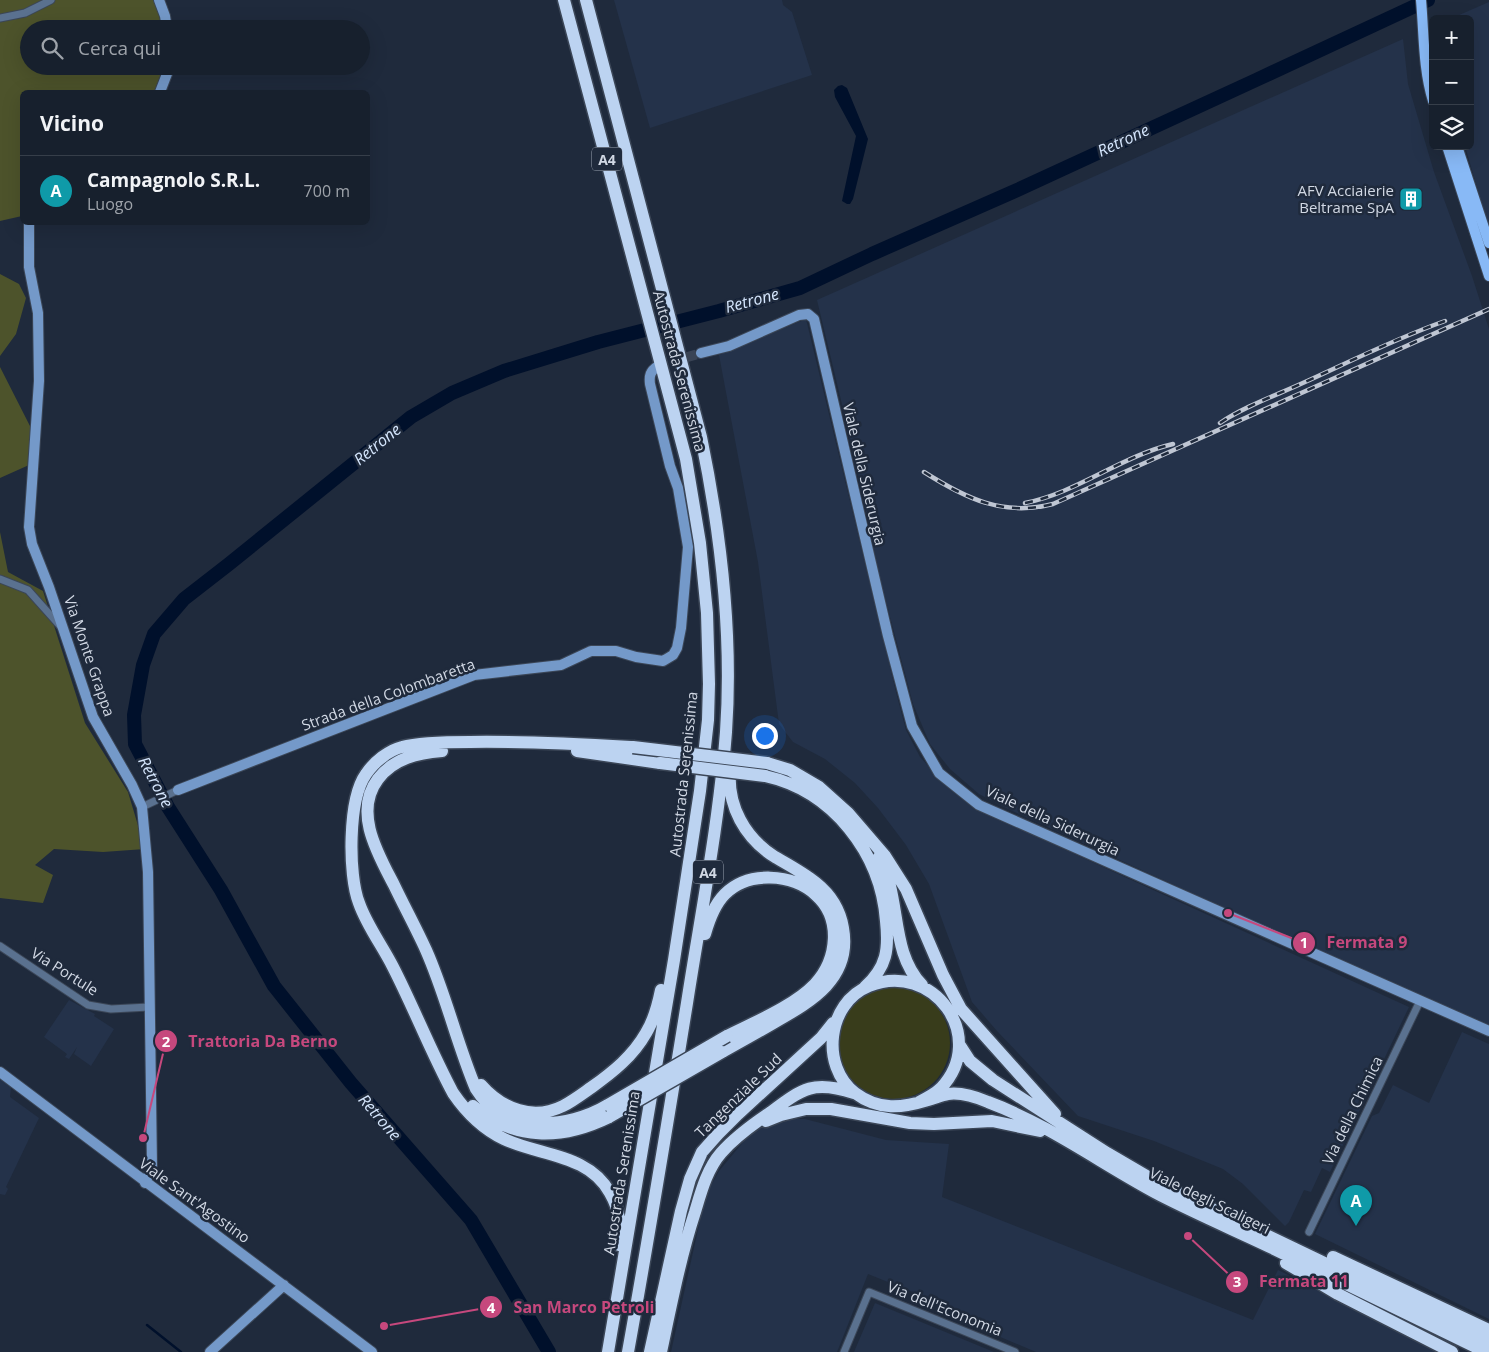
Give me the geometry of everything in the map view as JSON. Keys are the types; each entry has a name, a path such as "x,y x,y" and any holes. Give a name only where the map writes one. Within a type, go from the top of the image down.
{"highway":[{"name":"Autostrada Serenissima","path":"564,0 686,459 692,489 707,613 708,720 698,807 674,960 606,1352"},
{"name":"Autostrada Serenissima","path":"586,0 701,436 725,584 728,677 719,803 662,1160 628,1352"},
{"path":"725,584 730,608 734,661 733,708 729,783 734,808 743,826 758,844 810,878 828,894 839,912 844,937 844,948 838,968 822,991 801,1007 722,1052 609,1111 565,1122 533,1124 499,1112 481,1098 460,1047 426,950 375,848 370,830 368,810 370,795 377,780 392,765 404,758 419,754 491,749 573,751 660,763 766,769 790,770 819,787 844,808 861,827 884,856 906,889 943,975 961,1009 1067,1134"},
{"path":"606,1352 620,1236 618,1209 609,1190 598,1176 587,1168 517,1144 485,1127 462,1106 445,1078 392,966 358,902 352,874 352,842 356,796 366,774 384,755 401,747 443,742 526,741 633,747 766,769 830,809 857,839 871,864 880,885 886,914 887,950 885,959 876,975 862,989"},
{"path":"460,1047 473,1074 489,1094 510,1108 541,1113 562,1107 605,1078 627,1059 646,1033 657,1008 679,888 698,807"},
{"path":"861,827 883,864 893,897 906,962 911,973 922,986"},
{"path":"445,1078 457,1092 480,1112 502,1126 536,1133 562,1132 589,1126 609,1111 727,1036 801,995 815,984 828,966 834,946 834,928 822,902 803,886 774,878 754,879 732,888 714,908 703,943 686,1049 662,1160"},
{"name":"Viale degli Scaligeri","path":"919,1102 936,1092 953,1070 958,1044 957,1032 950,1011 938,997 922,986 910,982 892,980 870,985 854,996 841,1011 836,1019 832,1038 834,1060 840,1075 855,1093 863,1098 883,1106 900,1107 919,1102 948,1094 964,1094 1006,1109 1067,1134 1106,1153 1160,1184 1200,1202 1389,1299 1486,1352"},
{"name":"Tangenziale Sud","path":"650,1352 681,1210 690,1179 702,1152 738,1114 821,1038 836,1019"},
{"name":"Viale degli Scaligeri","path":"958,1044 970,1062 1104,1164 1162,1196 1218,1222 1489,1342"},
{"name":"Tangenziale Sud","path":"661,1352 677,1274 701,1192 720,1154 750,1127 804,1089 818,1086 836,1087 855,1093"},
{"path":"750,1127 782,1115 806,1110 831,1109 871,1118 910,1123 934,1124 992,1121 1067,1134"},
{"path":"1200,1202 1306,1245 1489,1330"},
{"path":"1218,1222 1338,1294 1452,1352"}],"main road":[{"path":"1421,0 1429,84"},
{"path":"1424,28 1432,60"},
{"path":"1449,150 1489,276"},
{"path":"1459,150 1489,243"}],"street":[{"path":"0,18 25,13 51,0"},
{"path":"159,0 166,20"},
{"path":"161,90 167,75"},
{"name":"Via Monte Grappa","path":"29,225 29,267 38,313 39,381 29,527 32,544 65,632 93,717 132,785 146,805 152,1167 146,1183"},
{"name":"Viale della Siderurgia","path":"701,353 729,346 799,315 808,314 814,319 888,636 912,726 939,773 979,805 1489,1031"},
{"name":"Strada della Colombaretta","path":"178,790 474,675 562,665 591,651 616,651 636,657 663,661 673,655 677,648 682,628 688,547 678,488 670,466 650,384 649,376 652,370 658,366"},
{"path":"0,579 28,590 65,632"},
{"path":"146,805 178,790"},
{"name":"Via Portule","path":"0,946 88,1004 111,1009 149,1007"},
{"name":"Via della Chimica","path":"1309,1232 1420,1001"},
{"name":"Viale Sant'Agostino","path":"0,1072 372,1352"},
{"path":"210,1352 284,1285"},
{"name":"Via dell'Economia","path":"844,1352 869,1292 1015,1352"}],"shaded area":[{"path":"614,0 782,0 783,5 792,12 812,75 650,128"},
{"path":"1489,2 1489,229 1466,150 1474,150 1474,15 1459,15"},
{"path":"1403,39 1408,84 1434,172 1489,329 1489,1029 1004,807 979,794 950,769 930,744 913,704 881,583 853,450 817,300"},
{"path":"842,85 847,88 868,139 853,199 850,204 842,201 856,136 835,97 834,90"},
{"path":"806,319 897,696 906,730 920,757 950,789 976,809 1409,1007 1330,1172 1322,1168 1311,1192 1304,1190 1289,1222 1285,1226 1243,1184 1223,1169 1154,1141 1078,1116 972,1002 929,884 906,845 878,808 855,783 825,759 793,742 779,724 758,562 719,355"},
{"path":"69,1000 95,1014 94,1016 114,1029 91,1066 74,1054 77,1047 69,1059 65,1057 67,1054 44,1037"},
{"path":"1462,1032 1489,1044 1489,1319 1315,1234 1372,1116 1379,1113 1393,1085 1429,1103"},
{"path":"0,1079 11,1087 10,1097 39,1118 6,1187 8,1189 5,1195 0,1194"},
{"path":"805,1119 886,1140 949,1144 942,1197 1253,1320 1278,1270 1442,1352 1036,1352 984,1330 980,1319 868,1274 837,1352 671,1352 708,1191 719,1171 744,1141 759,1128 772,1121"},
{"path":"875,1303 994,1352 854,1352"}],"green space":[{"path":"0,0 155,0 161,20 20,20 20,75 163,75 157,90 20,90 20,216 0,221"},
{"path":"0,274 19,284 26,298 16,334 0,356"},
{"path":"0,367 32,430 29,465 0,478"},
{"path":"0,532 8,572 43,591 85,723 128,792 145,849 103,852 54,849 35,865 53,875 43,903 0,898"},
{"path":"894,987 916,991 934,1003 946,1021 950,1043 946,1065 934,1083 916,1095 894,1099 872,1095 854,1083 842,1065 838,1043 842,1021 854,1003 872,991"}],"waterway":[{"name":"Retrone","path":"549,1352 471,1220 351,1083 274,986 221,890 168,807 135,744 134,715 143,665 154,634 184,599 411,417 452,393 504,371 598,342 800,288 1428,0"},
{"path":"147,1325 181,1352"}],"tunnel":[{"path":"658,366 701,353"}],"railway":[{"path":"924,472 954,490 985,503 1018,508 1053,504 1489,309"},
{"path":"1220,423 1261,401 1392,342 1445,321"},
{"path":"1025,503 1063,491 1135,457 1173,444"}],"place":[{"name":"AFV Acciaierie Beltrame SpA","path":"1411,199"},
{"name":"Fermata 9","path":"1228,913"},
{"name":"Trattoria Da Berno","path":"143,1138"},
{"name":"Campagnolo S.R.L.","path":"1356,1226"},
{"name":"Fermata 11","path":"1188,1236"},
{"name":"San Marco Petroli","path":"384,1326"}]}
